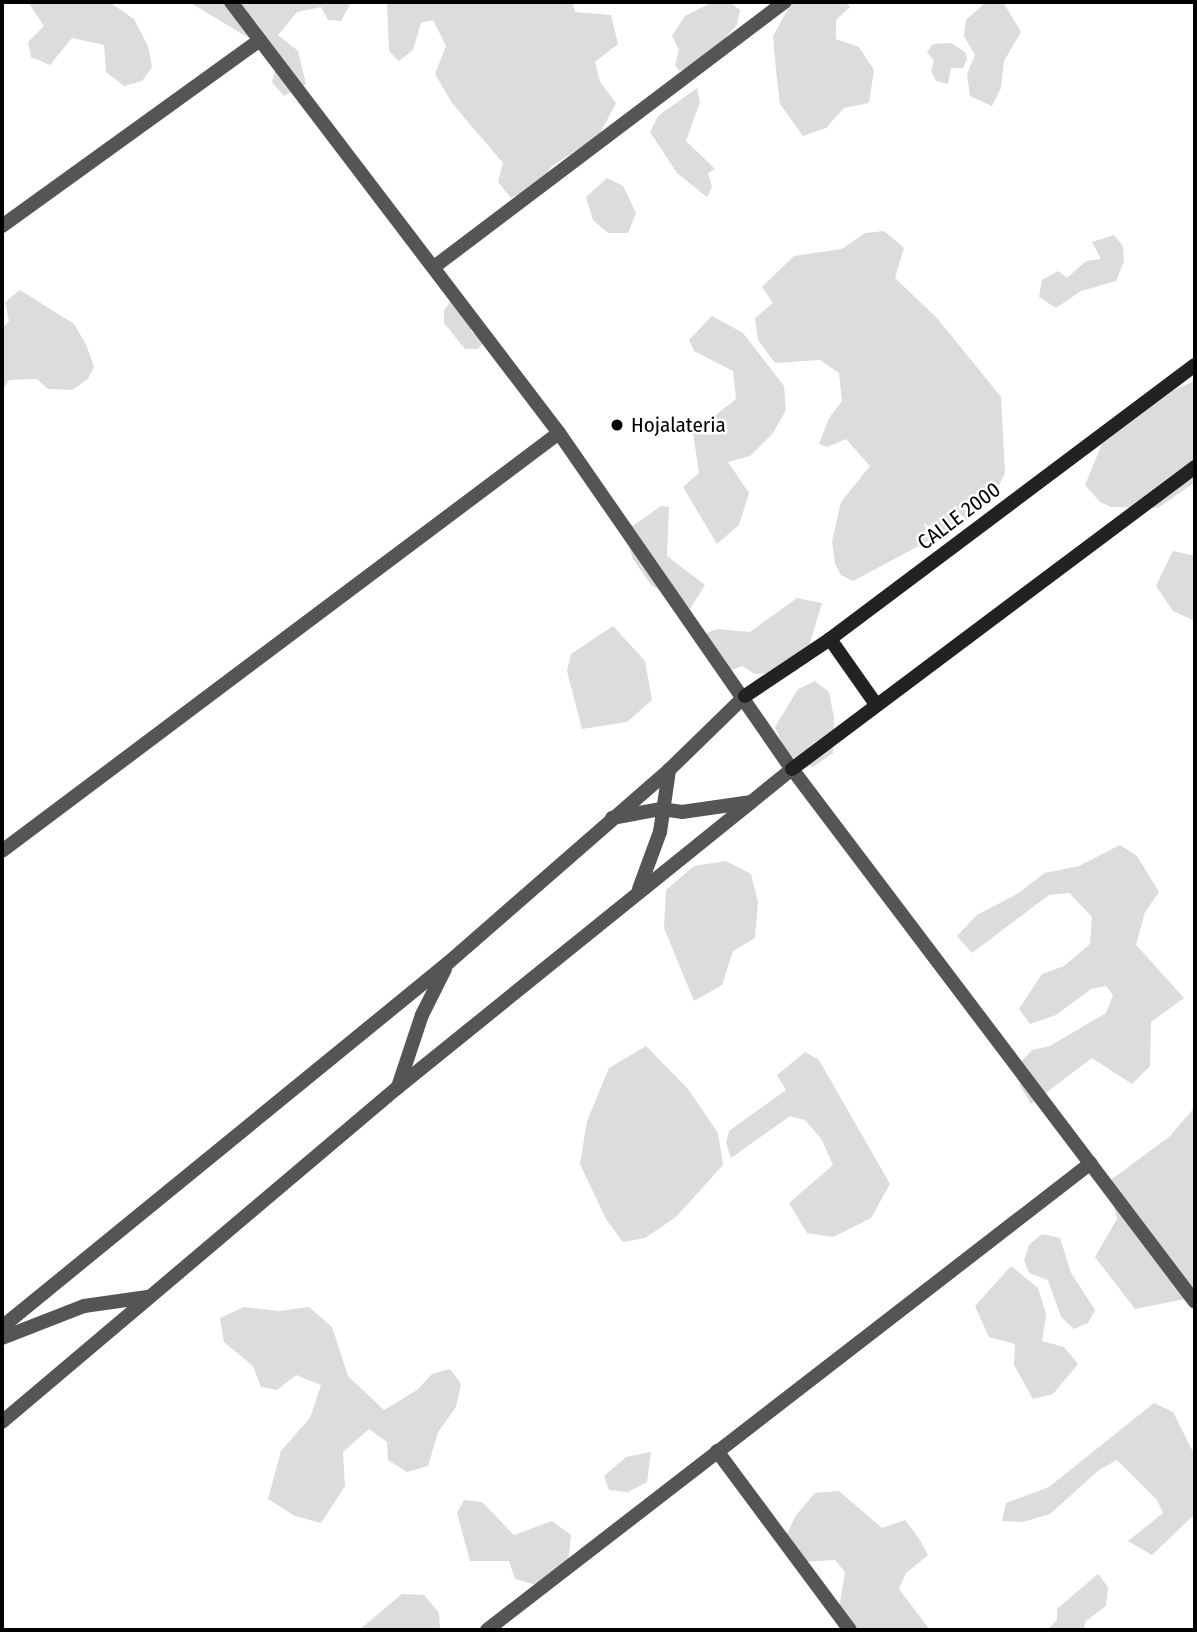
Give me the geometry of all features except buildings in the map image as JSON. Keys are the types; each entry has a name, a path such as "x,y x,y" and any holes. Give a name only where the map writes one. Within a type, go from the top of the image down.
{"street":[{"path":"231,2 559,433 745,696 792,769 1195,1302"},
{"path":"434,267 785,2"},
{"path":"2,226 260,40"},
{"name":"CALLE 2000","path":"745,696 830,639 1195,365"},
{"path":"2,850 559,433"},
{"path":"2,1422 397,1088 639,890 875,704 1195,467"},
{"path":"830,639 875,704"},
{"path":"2,1327 448,963 669,770 745,696"},
{"path":"639,890 660,832 661,809 669,770"},
{"path":"610,819 661,809 682,812 752,802"},
{"path":"397,1088 422,1015 448,963"},
{"path":"487,1630 1091,1163"},
{"path":"2,1338 84,1306 149,1297"},
{"path":"717,1451 850,1630"}],"shaded area":[{"path":"28,2 109,2 134,19 148,46 152,67 142,81 124,86 106,72 104,45 72,38 50,65 31,57 28,42 44,26"},
{"path":"189,2 351,2 341,21 328,20 321,7 297,12 278,35 298,51 306,84 284,96 272,82 278,61 259,44"},
{"path":"387,2 572,2 575,12 611,15 618,44 595,62 600,82 616,103 599,135 551,167 540,184 511,198 498,182 503,163 452,103 435,74 446,46 433,20 421,23 413,50 399,61 389,51"},
{"path":"729,2 740,10 737,25 703,63 679,71 675,65 679,50 672,36 685,16 711,3"},
{"path":"792,2 845,2 850,7 836,20 836,39 859,47 874,70 869,103 844,108 826,128 803,136 780,104 773,36"},
{"path":"986,2 1003,2 1021,32 1004,61 1001,88 992,106 970,96 967,74 975,55 964,36 966,20"},
{"path":"951,43 965,52 967,59 963,68 951,68 948,84 936,81 931,71 934,60 927,52 933,44"},
{"path":"697,88 700,102 686,141 715,169 708,173 712,187 707,197 677,173 650,132 658,116"},
{"path":"607,178 623,186 636,213 628,233 608,233 593,220 586,197"},
{"path":"884,231 904,248 895,278 937,318 1001,397 1005,473 995,494 971,518 853,581 841,575 835,564 832,541 841,502 870,466 846,439 827,447 819,444 829,418 842,401 839,373 820,360 775,363 758,340 755,318 773,303 762,287 794,256 842,249 865,233"},
{"path":"1114,235 1123,246 1124,261 1116,281 1081,291 1056,308 1039,297 1042,280 1058,271 1067,278 1086,261 1101,259 1092,242"},
{"path":"20,290 74,324 86,344 94,367 88,379 72,390 48,389 37,379 9,380 2,391 2,328 9,321 5,302"},
{"path":"454,297 473,319 471,331 484,342 478,349 465,349 444,323 444,310"},
{"path":"712,316 743,333 784,386 786,410 773,433 750,456 728,462 749,493 739,525 717,544 683,487 699,473 693,433 736,399 733,371 694,351 689,340"},
{"path":"1195,381 1195,482 1158,508 1111,507 1100,502 1085,485 1102,444 1174,390"},
{"path":"661,506 669,507 667,556 705,585 690,609 651,585 633,559 624,532"},
{"path":"1173,551 1195,556 1195,621 1173,611 1156,586"},
{"path":"797,598 822,603 804,663 795,672 755,674 742,666 726,672 700,636 717,629 750,632"},
{"path":"613,626 645,661 652,700 627,722 582,729 567,671 571,654"},
{"path":"815,681 829,692 834,718 833,753 813,767 787,755 775,727 798,689"},
{"path":"1120,845 1137,856 1159,892 1145,912 1136,945 1184,998 1151,1022 1150,1066 1132,1084 1092,1058 1031,1104 1020,1086 1020,1063 1032,1050 1050,1046 1106,1013 1113,995 1106,986 1091,989 1056,1015 1030,1024 1019,1009 1042,974 1064,966 1090,944 1092,917 1069,893 1049,895 972,953 957,936 977,915 1017,894 1045,873 1079,866"},
{"path":"726,861 751,874 758,902 755,938 733,951 722,985 694,1001 664,928 666,890 694,866"},
{"path":"646,1046 688,1089 718,1133 723,1165 676,1217 645,1238 623,1242 606,1219 580,1164 587,1121 609,1068"},
{"path":"805,1052 819,1060 890,1184 871,1218 833,1237 807,1233 789,1203 833,1165 822,1140 805,1120 790,1116 731,1158 726,1143 729,1131 786,1090 777,1075"},
{"path":"1195,1107 1195,1297 1135,1309 1095,1257 1117,1219 1108,1182 1169,1137"},
{"path":"1042,1234 1060,1238 1071,1273 1095,1310 1088,1323 1074,1329 1061,1317 1048,1280 1029,1273 1024,1260 1029,1245"},
{"path":"1011,1266 1038,1288 1046,1314 1042,1341 1064,1347 1078,1364 1053,1394 1033,1399 1014,1365 1015,1344 989,1337 975,1306"},
{"path":"244,1307 279,1311 309,1307 332,1327 348,1376 384,1410 417,1390 432,1374 450,1369 461,1384 456,1407 438,1432 428,1466 407,1472 388,1460 387,1442 369,1429 343,1452 345,1486 321,1523 295,1516 268,1499 281,1451 310,1418 321,1385 296,1375 277,1390 261,1387 253,1366 224,1342 220,1318"},
{"path":"1154,1403 1173,1412 1195,1456 1195,1514 1152,1555 1128,1541 1163,1513 1157,1500 1117,1460 1099,1470 1050,1514 1023,1522 1002,1521 1006,1503 1049,1487"},
{"path":"651,1452 647,1482 628,1492 609,1490 604,1476 626,1457"},
{"path":"839,1491 882,1528 905,1520 920,1540 928,1555 906,1573 899,1589 930,1630 845,1630 837,1620 845,1572 835,1560 804,1562 785,1538 796,1515 815,1493"},
{"path":"464,1500 482,1502 514,1535 552,1521 571,1535 568,1563 540,1586 515,1579 509,1561 470,1561 457,1513"},
{"path":"1098,1574 1108,1587 1106,1606 1086,1621 1083,1630 1047,1630 1057,1620 1057,1609"},
{"path":"402,1594 424,1595 439,1613 440,1630 359,1630"}],"place":[{"name":"Hojalateria","path":"617,425"}]}
